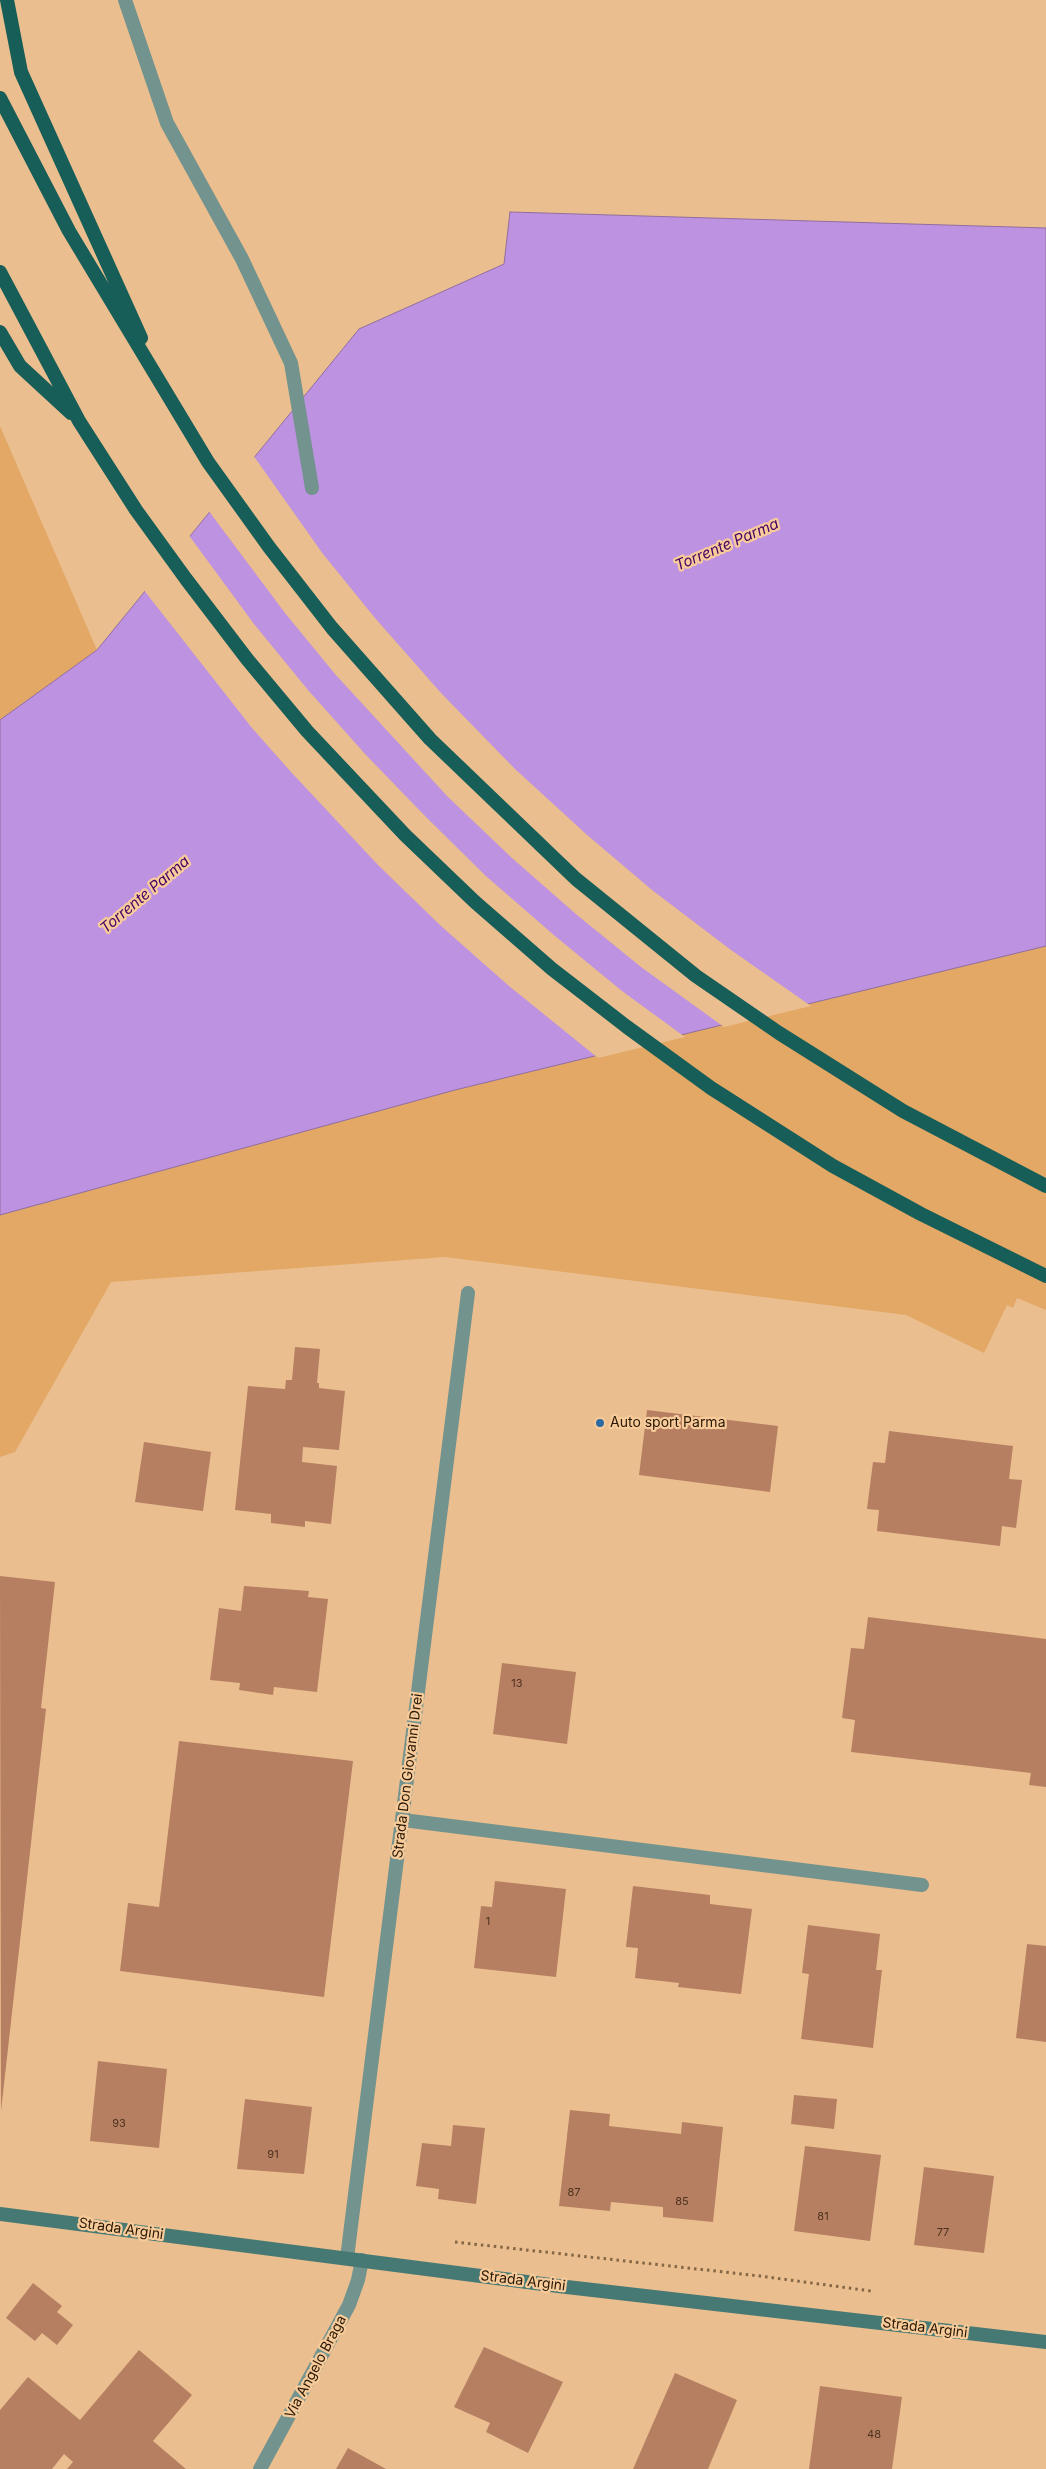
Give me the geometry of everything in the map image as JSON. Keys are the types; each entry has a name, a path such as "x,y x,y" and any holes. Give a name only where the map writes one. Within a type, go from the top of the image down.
{"highway":[{"path":"7,0 21,72 168,398"},
{"path":"0,98 69,231 208,462 275,555 362,665 466,776 576,878 652,942 787,1039 904,1111 1046,1186"},
{"path":"0,272 79,421 136,510 221,626 307,731 405,836 516,939 627,1027 712,1088 783,1136 882,1193 1046,1276"},
{"path":"0,332 20,366 79,421"}],"main road":[{"name":"Strada Argini","path":"0,2214 558,2286 1046,2342"}],"street":[{"path":"125,0 167,123 242,259 291,363 312,488"},
{"name":"Strada Don Giovanni Drei","path":"347,2258 468,1293"},
{"path":"402,1820 922,1885"},
{"name":"Via Angelo Braga","path":"260,2469 349,2305 358,2280 362,2260"}],"shaded area":[{"path":"0,426 97,650 0,720"},
{"path":"1046,946 1046,1310 1017,1298 1013,1308 1007,1305 984,1353 906,1315 445,1257 111,1282 15,1452 0,1457 0,1215 455,1090"}],"water":[{"name":"Torrente Parma","path":"510,212 1046,228 1046,946 455,1090 0,1215 0,720 97,650 359,329 504,264"}],"pier":[{"path":"253,455 323,554 375,618 441,693 514,768 586,834 652,890 731,950 811,1006 724,1027 641,967 577,915 512,858 448,797 335,674 285,613 208,510"},
{"path":"188,534 254,624 308,690 366,755 426,817 487,877 555,936 622,991 685,1037 598,1058 509,986 441,926 378,865 252,728 143,589"}],"building":[{"path":"295,1347 320,1349 317,1383 319,1383 319,1388 345,1391 339,1450 303,1447 302,1462 337,1466 331,1524 305,1521 305,1527 271,1523 271,1514 235,1510 248,1386 285,1389 286,1380 292,1380"},
{"path":"647,1410 778,1426 770,1492 639,1475"},
{"path":"889,1431 1013,1446 1009,1479 1022,1480 1016,1528 1002,1526 1000,1546 877,1531 879,1510 867,1509 873,1462 885,1463"},
{"path":"144,1442 211,1452 203,1511 135,1502"},
{"path":"0,1576 55,1582 41,1708 46,1709 1,2111"},
{"path":"244,1586 309,1591 308,1597 328,1599 317,1692 274,1687 273,1695 239,1690 240,1683 210,1680 219,1608 241,1611"},
{"path":"868,1617 1046,1639 1046,1787 1029,1785 1031,1773 851,1752 855,1720 842,1718 851,1648 864,1649"},
{"path":"502,1663 576,1672 567,1744 493,1734"},
{"path":"179,1741 353,1761 324,1997 120,1971 128,1903 159,1907"},
{"path":"495,1881 566,1889 556,1977 474,1968 481,1906 492,1907"},
{"path":"633,1886 710,1895 710,1904 752,1909 741,1994 678,1987 679,1983 635,1978 638,1948 626,1947"},
{"path":"808,1925 880,1934 876,1970 882,1970 873,2048 801,2039 809,1974 802,1973"},
{"path":"1027,1944 1046,1946 1046,2042 1016,2038"},
{"path":"98,2061 167,2069 159,2148 90,2141"},
{"path":"794,2095 837,2099 834,2129 791,2124"},
{"path":"245,2099 312,2107 304,2174 237,2169"},
{"path":"570,2110 610,2114 609,2126 681,2134 682,2122 723,2127 713,2222 663,2217 663,2207 611,2202 610,2211 559,2206"},
{"path":"453,2125 485,2128 476,2204 438,2199 439,2189 416,2186 422,2143 451,2146"},
{"path":"805,2146 881,2155 870,2241 794,2231"},
{"path":"924,2167 994,2176 984,2253 914,2245"},
{"path":"33,2283 62,2306 57,2312 73,2325 57,2345 42,2333 35,2341 6,2318"},
{"path":"484,2347 563,2382 528,2453 486,2432 490,2423 454,2407"},
{"path":"139,2350 192,2395 153,2441 186,2469 67,2469 73,2462 64,2454 52,2469 0,2469 0,2410 28,2377 80,2420"},
{"path":"675,2373 737,2400 708,2469 633,2469"},
{"path":"820,2386 902,2397 892,2469 809,2469"},
{"path":"348,2448 386,2469 336,2469"}],"place":[{"name":"Auto sport Parma","path":"600,1423"}]}
